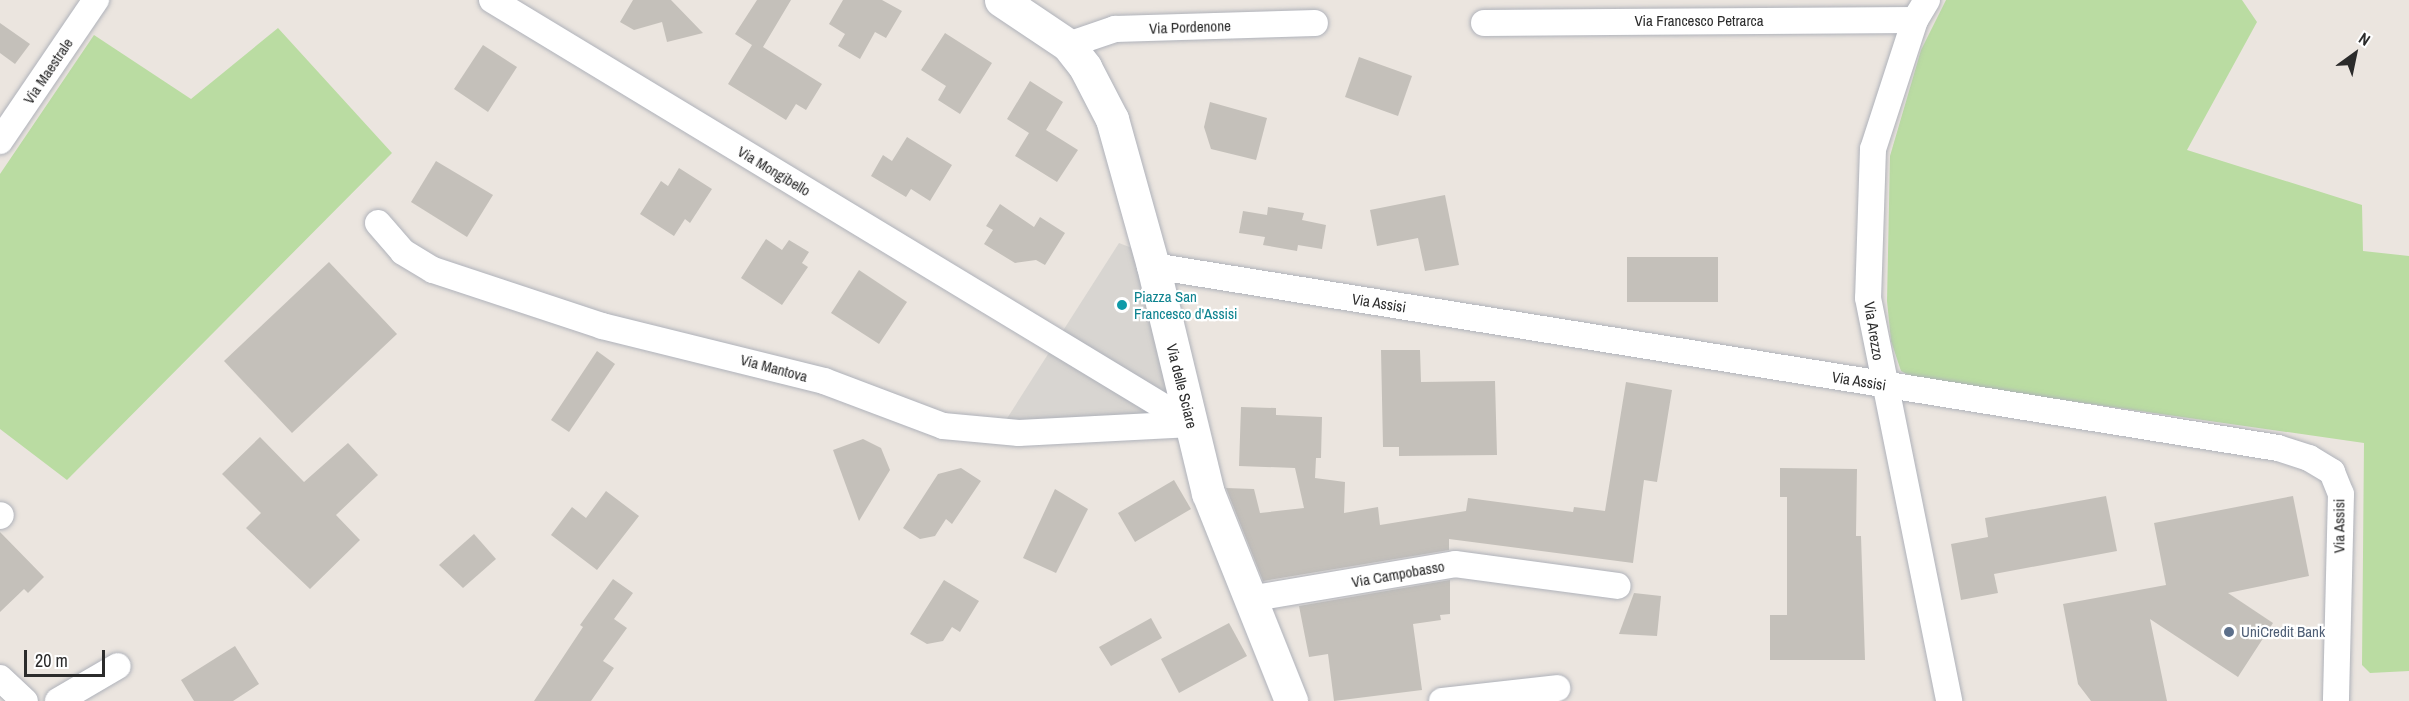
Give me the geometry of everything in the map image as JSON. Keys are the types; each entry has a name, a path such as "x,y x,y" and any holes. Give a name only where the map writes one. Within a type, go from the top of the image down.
{"street":[{"name":"Via Maestrale","path":"0,141 96,0"},
{"name":"Via Mongibello","path":"492,0 1192,424"},
{"name":"Via delle Sciare","path":"1001,0 1068,45 1085,67 1112,119 1153,266 1208,494 1291,701"},
{"name":"Via Francesco Petrarca","path":"1484,23 1921,10"},
{"name":"Via Arezzo","path":"1921,10 1873,148 1868,298 1883,385 1949,701"},
{"name":"Via Pordenone","path":"1068,45 1115,29 1315,23"},
{"name":"Via Mantova","path":"378,223 403,252 433,270 602,326 824,381 943,426 1019,433 1192,424"},
{"name":"Via Assisi","path":"1153,266 2278,448 2309,458 2332,472 2341,494 2336,701"},
{"name":"Via Campobasso","path":"1249,599 1455,564 1618,586"},
{"path":"58,701 118,666"},
{"path":"0,678 25,701"},
{"path":"1442,701 1557,688"}],"green space":[{"path":"1946,0 2242,0 2257,22 2187,150 2362,205 2363,251 2409,256 2409,671 2370,673 2362,665 2364,443 1916,379 1901,371 1891,341 1887,301 1890,156 1921,50"},
{"path":"278,28 392,153 67,480 0,429 0,174 94,35 191,99"}],"shaded area":[{"name":"Piazza San Francesco d'Assisi","path":"1119,243 1150,255 1192,424 999,431"}],"building":[{"path":"633,0 671,0 703,33 667,42 662,22 634,30 620,22"},
{"path":"757,0 791,0 763,47 822,84 806,110 796,104 786,120 728,84 752,45 735,34"},
{"path":"843,0 882,0 902,11 886,38 875,32 860,59 838,46 845,34 829,24"},
{"path":"0,23 30,44 15,64 0,53"},
{"path":"945,33 992,63 960,114 938,100 946,86 921,70"},
{"path":"483,45 517,67 488,112 454,89"},
{"path":"1359,57 1412,76 1398,116 1345,97"},
{"path":"1030,81 1063,102 1046,130 1078,150 1057,182 1015,156 1029,133 1007,119"},
{"path":"1210,102 1267,118 1256,160 1211,149 1204,127"},
{"path":"907,137 952,165 930,201 911,189 906,197 871,176 883,155 892,161"},
{"path":"436,161 493,195 467,237 411,202"},
{"path":"679,168 712,189 690,223 685,219 674,236 640,214 661,181 668,186"},
{"path":"1445,195 1459,265 1425,271 1418,238 1377,246 1370,210"},
{"path":"1000,204 1034,227 1040,217 1065,233 1045,265 1036,260 1015,263 984,244 993,230 986,226"},
{"path":"1268,207 1304,213 1302,220 1326,225 1322,249 1298,245 1297,251 1263,245 1265,237 1239,233 1243,211 1267,215"},
{"path":"766,239 782,250 789,240 809,252 802,263 808,267 782,305 741,278"},
{"path":"1627,257 1718,257 1718,302 1627,302"},
{"path":"329,262 397,334 292,433 224,361"},
{"path":"859,270 907,302 879,344 831,313"},
{"path":"1381,350 1420,350 1421,382 1495,381 1497,455 1399,456 1399,447 1383,447"},
{"path":"597,351 615,364 569,432 551,420"},
{"path":"1626,382 1672,390 1657,482 1644,480 1633,563 1449,539 1449,550 1263,581 1226,488 1254,489 1260,513 1304,508 1295,468 1239,466 1241,407 1276,408 1276,415 1322,417 1321,458 1316,458 1315,478 1345,482 1344,513 1378,507 1380,525 1466,511 1468,498 1573,512 1574,507 1605,511"},
{"path":"260,437 304,482 348,443 378,475 336,515 360,540 310,589 246,528 261,513 222,474"},
{"path":"863,439 881,448 890,470 859,521 833,450"},
{"path":"961,468 981,481 952,524 946,519 935,536 920,539 903,528 938,474"},
{"path":"1780,468 1857,469 1856,536 1861,536 1865,660 1770,660 1770,615 1787,615 1787,497 1780,497"},
{"path":"1174,480 1191,509 1135,542 1118,513"},
{"path":"1055,489 1088,509 1056,573 1023,558"},
{"path":"606,491 639,516 597,570 551,535 572,507 586,518"},
{"path":"2106,496 2117,551 1994,574 1998,593 1961,600 1951,544 1988,537 1985,518"},
{"path":"2293,496 2309,576 2228,593 2273,623 2238,677 2150,619 2167,701 2091,701 2078,684 2063,604 2166,585 2154,523"},
{"path":"0,532 44,577 28,593 24,589 0,612"},
{"path":"474,534 496,559 463,588 439,565"},
{"path":"613,579 633,593 614,619 627,628 603,661 614,668 591,701 534,701 583,627 580,625"},
{"path":"944,580 979,601 960,632 952,627 943,641 927,644 910,634"},
{"path":"1450,580 1450,614 1440,615 1441,620 1413,624 1422,690 1334,701 1328,654 1309,657 1299,606"},
{"path":"1634,593 1661,596 1657,636 1619,634"},
{"path":"1151,618 1162,638 1111,666 1099,647"},
{"path":"1229,623 1247,656 1179,693 1161,659"},
{"path":"235,646 259,684 233,701 194,701 181,680"}],"place":[{"name":"Piazza San Francesco d'Assisi","path":"1122,305"},
{"name":"UniCredit Bank","path":"2229,632"}]}
